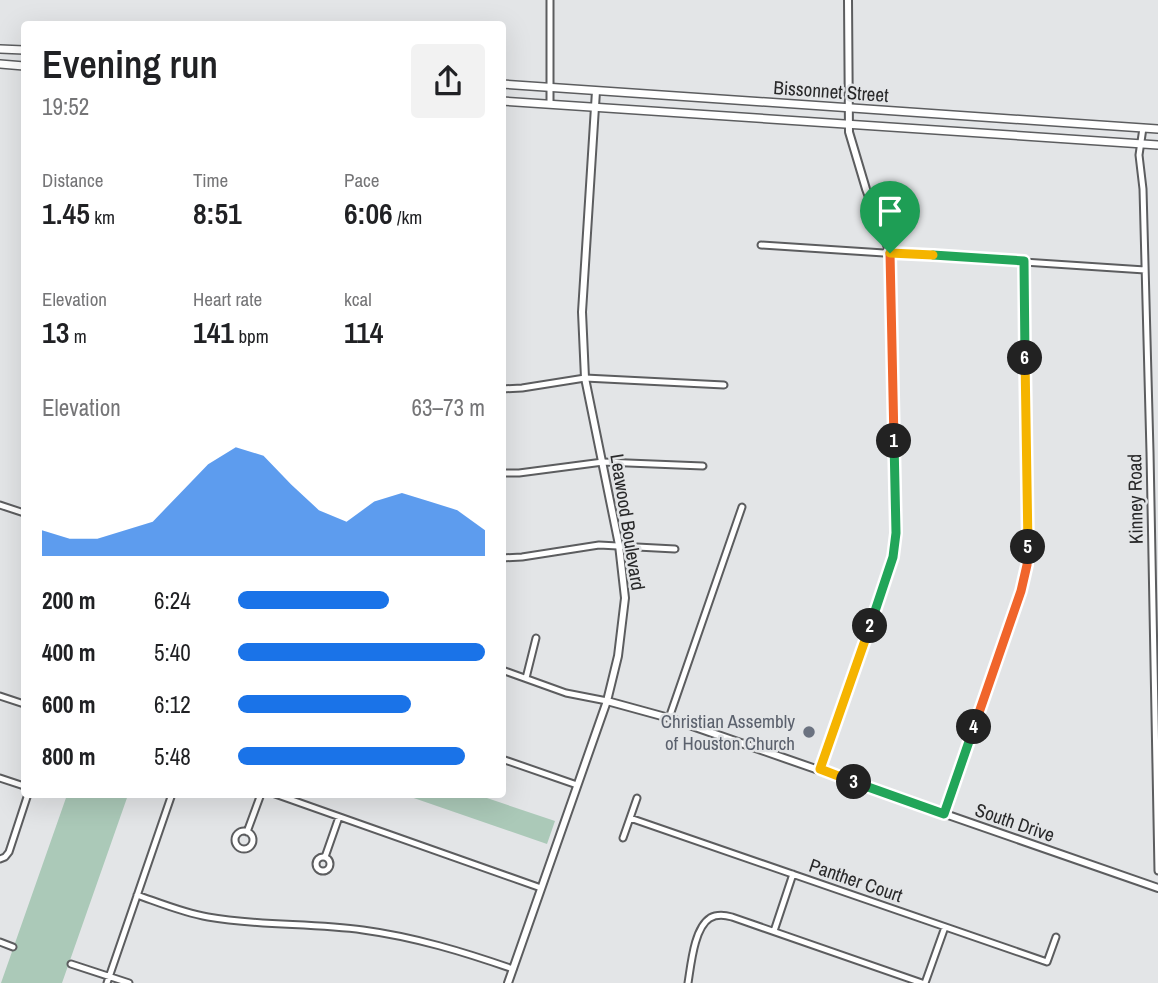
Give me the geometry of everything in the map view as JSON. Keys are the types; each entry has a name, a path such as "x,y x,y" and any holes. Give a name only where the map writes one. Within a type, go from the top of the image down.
{"main road":[{"path":"0,49 21,50"},
{"path":"0,64 21,66"},
{"name":"Bissonnet Street","path":"506,84 1158,129"},
{"name":"Bissonnet Street","path":"506,101 1158,145"},
{"path":"1072,140 1073,124"}],"street":[{"path":"550,0 550,104"},
{"path":"820,769 893,557 896,533 890,253 866,189 849,132 848,0"},
{"name":"Leawood Boulevard","path":"508,983 607,701 618,656 625,598 619,545 585,379 582,312 596,91"},
{"name":"Kinney Road","path":"1143,128 1139,155 1143,189 1150,452 1158,871"},
{"path":"761,245 1145,270"},
{"path":"944,814 1021,591 1027,565 1024,261"},
{"path":"506,389 585,379 724,384"},
{"path":"1150,452 1158,452"},
{"path":"506,473 603,462 703,466"},
{"path":"0,505 21,512"},
{"path":"669,718 742,508"},
{"path":"506,558 599,545 675,548"},
{"path":"526,678 536,638"},
{"name":"South Drive","path":"506,671 566,692 669,718 1158,888"},
{"path":"0,696 21,703"},
{"path":"506,760 576,785"},
{"path":"0,778 21,785"},
{"path":"0,859 9,852 27,798"},
{"path":"108,980 171,798"},
{"path":"247,832 260,798"},
{"path":"286,798 541,888"},
{"path":"623,838 637,798"},
{"path":"325,856 339,817"},
{"name":"Panther Court","path":"630,818 1047,962 1056,937"},
{"path":"774,931 793,874"},
{"path":"137,895 188,913 224,920 322,925 394,935 449,948 513,969"},
{"path":"688,983 699,930 709,918 716,915 732,917 923,983 944,927"},
{"path":"0,942 13,947"},
{"path":"71,964 108,980 129,983"}],"green space":[{"path":"66,798 127,798 62,983 1,983"},
{"path":"414,798 487,798 555,821 547,844"}],"place":[{"name":"Christian Assembly of Houston Church","path":"809,732"}],"route":[{"path":"890,253 1024,261 1027,565 1021,591 944,814 820,769 893,557 896,533 890,253"}]}
